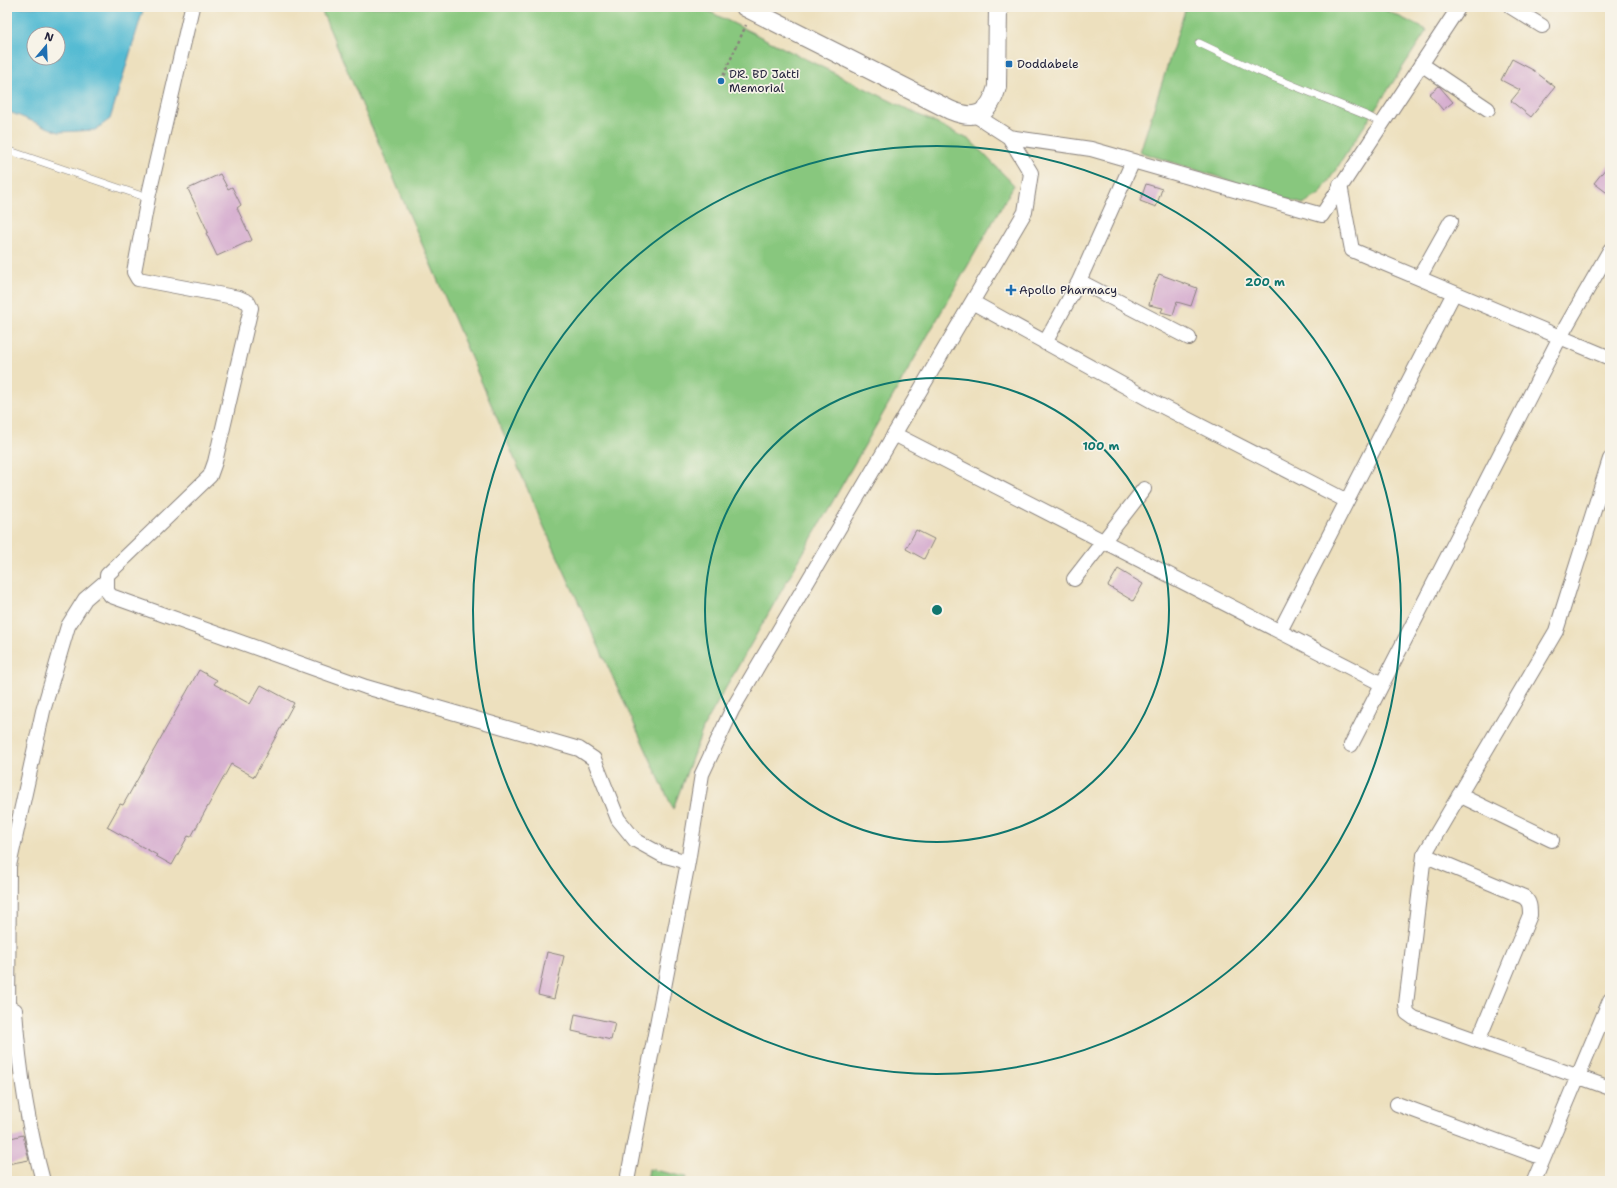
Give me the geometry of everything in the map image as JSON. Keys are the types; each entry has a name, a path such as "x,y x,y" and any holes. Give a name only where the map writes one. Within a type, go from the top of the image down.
{"street":[{"path":"192,7 148,198 134,272 138,279 239,298 248,302 251,308 215,462 210,476 107,575 107,591 111,596 344,679 579,749 594,759 618,819 635,840 662,855 688,862"},
{"path":"749,9 950,110 965,115 975,115 987,110 991,104 997,87 998,7"},
{"path":"975,115 1009,137 1092,149 1322,215 1340,185 1459,7"},
{"path":"1511,7 1542,26"},
{"path":"1421,64 1488,109"},
{"path":"627,1181 688,862 702,774 732,710 1025,212 1031,173 1009,137"},
{"path":"1045,343 1079,281 1133,161"},
{"path":"1340,185 1352,250 1610,358"},
{"path":"1419,278 1451,221"},
{"path":"1351,745 1560,337 1608,256"},
{"path":"1079,281 1189,338"},
{"path":"1280,631 1454,293"},
{"path":"972,302 1045,343 1346,502"},
{"path":"894,434 1382,684"},
{"path":"1610,459 1556,631 1424,854 1406,1004 1407,1013 1414,1018 1610,1088"},
{"path":"1074,579 1102,541 1144,489"},
{"path":"43,1181 25,1105 19,1061 15,1010 7,1011 9,866 43,711 68,626 85,599 106,581"},
{"path":"1459,795 1552,840"},
{"path":"1424,854 1524,896 1530,907 1530,915 1478,1041"},
{"path":"1534,1181 1610,1000"},
{"path":"1397,1104 1543,1158"}],"lane":[{"path":"1199,43 1258,71 1355,110 1381,123"},
{"path":"7,150 148,198"}],"path":[{"path":"721,81 749,9"}],"green space":[{"path":"320,7 700,7 970,140 1014,185 704,726 673,809 540,518"},
{"path":"1186,7 1379,7 1427,30 1320,194 1303,204 1140,152"},
{"path":"649,1169 686,1177 685,1181 647,1181"}],"water":[{"path":"7,7 144,7 110,119 95,130 59,132 7,111"}],"building":[{"path":"1512,59 1533,70 1555,87 1531,117 1511,101 1520,90 1501,80"},
{"path":"1439,86 1453,102 1443,110 1429,94"},
{"path":"1610,163 1610,195 1594,183"},
{"path":"220,174 228,189 232,187 241,205 237,208 252,240 217,256 206,233 208,232 188,189"},
{"path":"1146,184 1162,189 1156,207 1140,201"},
{"path":"1159,274 1197,288 1191,306 1177,302 1173,315 1161,312 1163,308 1149,305 1153,288"},
{"path":"916,530 934,539 924,559 906,549"},
{"path":"1118,569 1143,584 1133,601 1108,586"},
{"path":"199,670 217,680 214,684 250,704 261,685 294,703 254,777 231,764 191,837 188,836 172,865 107,827 120,804 123,805"},
{"path":"547,952 564,956 554,999 538,995"},
{"path":"575,1014 615,1023 611,1040 572,1031"},
{"path":"23,1135 29,1160 7,1164 7,1139"}],"place":[{"name":"Doddabele","path":"1009,64"},
{"name":"DR. BD Jatti Memorial","path":"721,81"},
{"name":"Apollo Pharmacy","path":"1011,290"}]}
